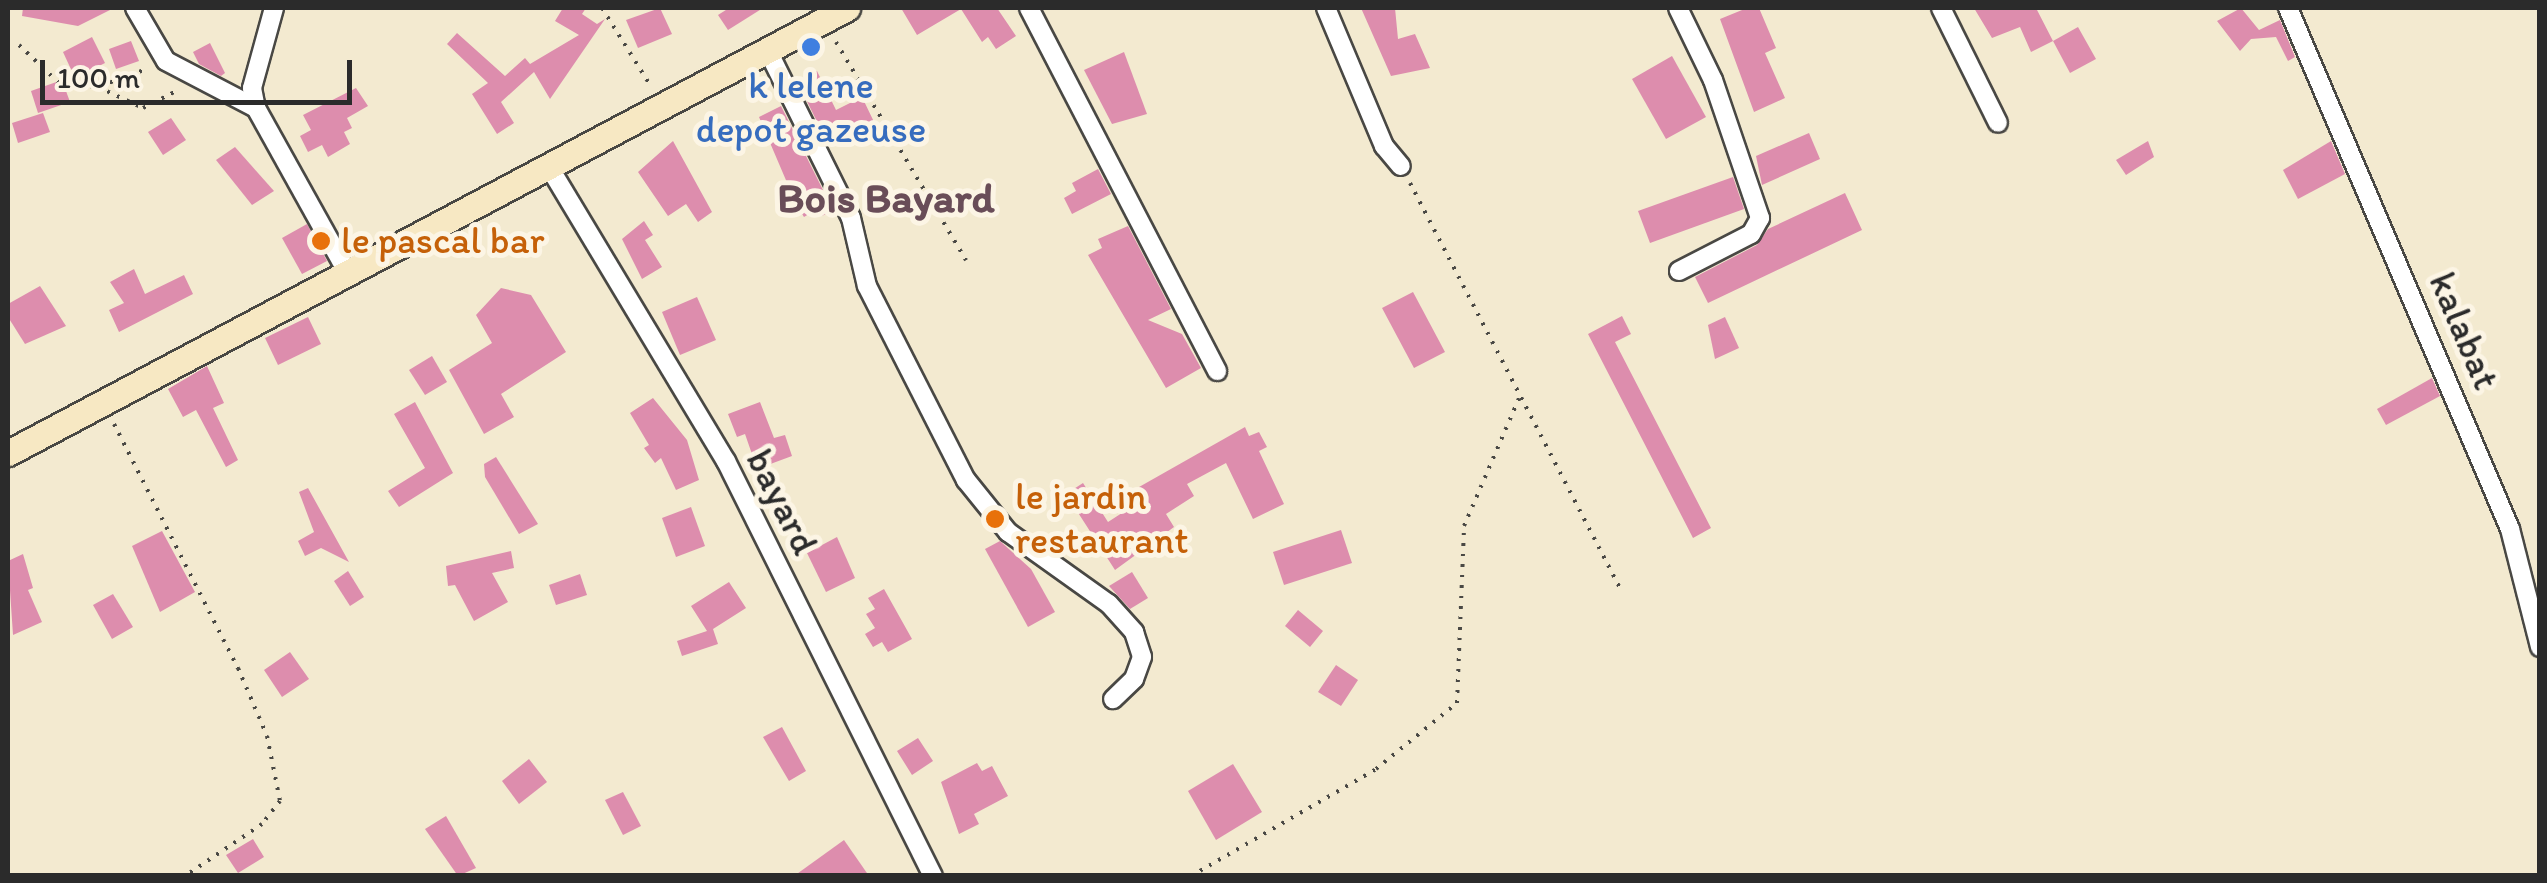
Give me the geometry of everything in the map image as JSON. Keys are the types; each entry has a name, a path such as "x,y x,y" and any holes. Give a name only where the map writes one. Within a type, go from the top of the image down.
{"main road":[{"path":"8,453 551,170 847,8"}],"street":[{"path":"135,8 166,62 196,81 256,108"},
{"path":"274,8 252,88 256,108 349,275"},
{"path":"1028,8 1217,371"},
{"path":"1326,8 1384,146 1401,166"},
{"path":"1678,8 1713,80 1760,218 1750,234 1679,271"},
{"path":"1941,8 1998,124"},
{"name":"kalabat","path":"2288,8 2510,529 2540,647"},
{"path":"768,51 850,218 867,286 958,467 1008,532 1109,604 1134,632 1142,656 1134,679 1113,699"},
{"name":"bayard","path":"551,170 726,461 933,876"}],"path":[{"path":"602,8 664,109"},
{"path":"822,21 966,260"},
{"path":"19,45 59,82 98,87 144,108 196,81"},
{"path":"98,87 166,62"},
{"path":"1401,166 1622,590"},
{"path":"1191,876 1376,769 1457,703 1464,526 1520,396"},
{"path":"104,403 238,668 267,736 280,801 262,824 186,876"}],"building":[{"path":"23,8 114,8 78,26 22,16"},
{"path":"563,8 586,8 582,14 597,24 605,19 550,99 534,72 501,102 514,123 497,134 472,94 488,83 447,44 457,33 505,76 525,58 530,64 579,35 555,21"},
{"path":"660,8 672,34 638,48 626,20"},
{"path":"729,8 763,8 728,30 718,15"},
{"path":"901,8 997,8 1016,36 996,49 988,37 982,42 961,9 917,35"},
{"path":"1361,8 1395,8 1398,39 1415,34 1430,68 1391,76"},
{"path":"1747,8 1759,8 1776,48 1765,53 1785,98 1754,112 1720,19"},
{"path":"1974,8 2036,8 2053,41 2031,52 2020,27 1992,38"},
{"path":"2241,8 2259,30 2280,20 2295,57 2288,61 2276,37 2251,39 2240,51 2217,21"},
{"path":"2078,27 2096,59 2070,73 2053,41"},
{"path":"92,37 105,63 75,78 63,52"},
{"path":"131,41 139,61 116,69 109,49"},
{"path":"210,43 225,73 221,76 199,64 193,52"},
{"path":"1124,52 1147,114 1112,124 1084,70"},
{"path":"1672,56 1706,117 1666,139 1632,79"},
{"path":"817,71 836,110 862,97 875,124 829,146 797,81"},
{"path":"62,80 70,102 38,113 31,91"},
{"path":"356,88 368,106 347,118 352,128 344,132 350,144 328,157 322,145 308,152 300,136 311,130 303,115"},
{"path":"781,106 833,210 822,216 817,209 804,217 797,206 759,117"},
{"path":"43,113 50,132 18,143 12,123"},
{"path":"171,118 186,140 163,155 148,132"},
{"path":"1809,133 1820,159 1762,185 1756,156"},
{"path":"673,141 712,212 698,222 686,204 668,216 638,172"},
{"path":"2148,141 2154,157 2126,175 2116,160"},
{"path":"2331,141 2345,174 2298,199 2283,170"},
{"path":"235,147 274,191 252,205 216,160"},
{"path":"1098,169 1111,194 1072,214 1064,198 1076,191 1072,183"},
{"path":"1733,177 1744,209 1650,243 1638,211"},
{"path":"1845,193 1862,230 1708,303 1695,277 1757,245 1768,229"},
{"path":"644,221 653,235 645,240 662,267 642,279 622,239"},
{"path":"307,224 327,261 302,274 282,238"},
{"path":"1128,226 1171,309 1148,320 1182,334 1201,368 1166,388 1088,255 1102,248 1098,239"},
{"path":"134,269 145,294 184,275 193,294 119,332 109,310 124,303 110,282"},
{"path":"40,286 66,326 25,344 8,317 8,304"},
{"path":"501,288 531,295 566,352 501,394 514,417 484,434 449,370 492,343 476,315"},
{"path":"1413,292 1445,352 1414,368 1382,308"},
{"path":"697,297 716,340 680,355 662,312"},
{"path":"1622,316 1631,334 1615,342 1711,528 1693,538 1588,334"},
{"path":"308,317 321,344 278,365 265,338"},
{"path":"1725,317 1739,348 1715,359 1708,325"},
{"path":"432,356 447,382 425,395 409,370"},
{"path":"207,366 224,403 213,408 238,460 226,467 196,410 183,417 168,389"},
{"path":"2432,378 2440,396 2386,425 2377,409"},
{"path":"653,398 687,440 699,480 676,490 661,458 655,463 644,448 649,445 630,413"},
{"path":"415,402 453,473 399,507 388,491 425,468 394,414"},
{"path":"760,402 774,438 785,435 792,456 765,466 762,458 754,460 745,434 737,437 728,414"},
{"path":"1245,427 1249,436 1259,432 1267,447 1259,451 1284,504 1253,519 1226,463 1187,484 1194,496 1166,514 1174,527 1115,570 1066,494 1083,483 1108,522 1139,502 1132,491"},
{"path":"496,457 538,524 519,534 485,477 484,464"},
{"path":"308,488 349,562 321,548 305,556 298,541 314,532 299,492"},
{"path":"691,507 705,546 676,557 662,518"},
{"path":"1341,530 1352,563 1284,585 1273,552"},
{"path":"162,531 195,592 160,612 132,546"},
{"path":"837,537 855,578 826,592 807,553"},
{"path":"1000,541 1031,569 1055,612 1028,627 985,549"},
{"path":"511,551 514,568 492,573 508,602 474,621 455,585 448,586 446,566"},
{"path":"23,554 33,588 28,590 42,622 13,635 8,561"},
{"path":"348,571 364,597 350,606 334,581"},
{"path":"1132,572 1148,598 1130,609 1109,586"},
{"path":"580,574 587,595 556,605 549,585"},
{"path":"729,582 746,608 713,629 718,644 682,656 677,641 707,631 691,606"},
{"path":"884,589 912,639 888,652 882,642 873,647 865,634 875,628 866,614 875,609 868,598"},
{"path":"113,594 133,627 112,639 93,605"},
{"path":"1298,610 1323,631 1310,647 1285,626"},
{"path":"290,652 309,679 282,697 264,670"},
{"path":"1336,665 1358,680 1341,706 1318,692"},
{"path":"782,727 806,771 789,781 763,737"},
{"path":"918,738 933,761 912,775 897,751"},
{"path":"529,759 547,782 519,804 502,781"},
{"path":"977,763 982,771 992,766 1008,796 974,814 979,824 959,834 941,782"},
{"path":"1233,764 1262,812 1216,840 1188,791"},
{"path":"623,792 641,826 623,835 605,800"},
{"path":"446,816 476,868 458,876 425,829"},
{"path":"253,839 264,857 238,873 226,855"},
{"path":"844,840 869,876 794,876"}],"place":[{"name":"k lelene depot gazeuse","path":"811,47"},
{"name":"le pascal bar","path":"321,241"},
{"name":"le jardin restaurant","path":"995,519"}],"district":[{"name":"Bois Bayard","path":"886,198"}]}
